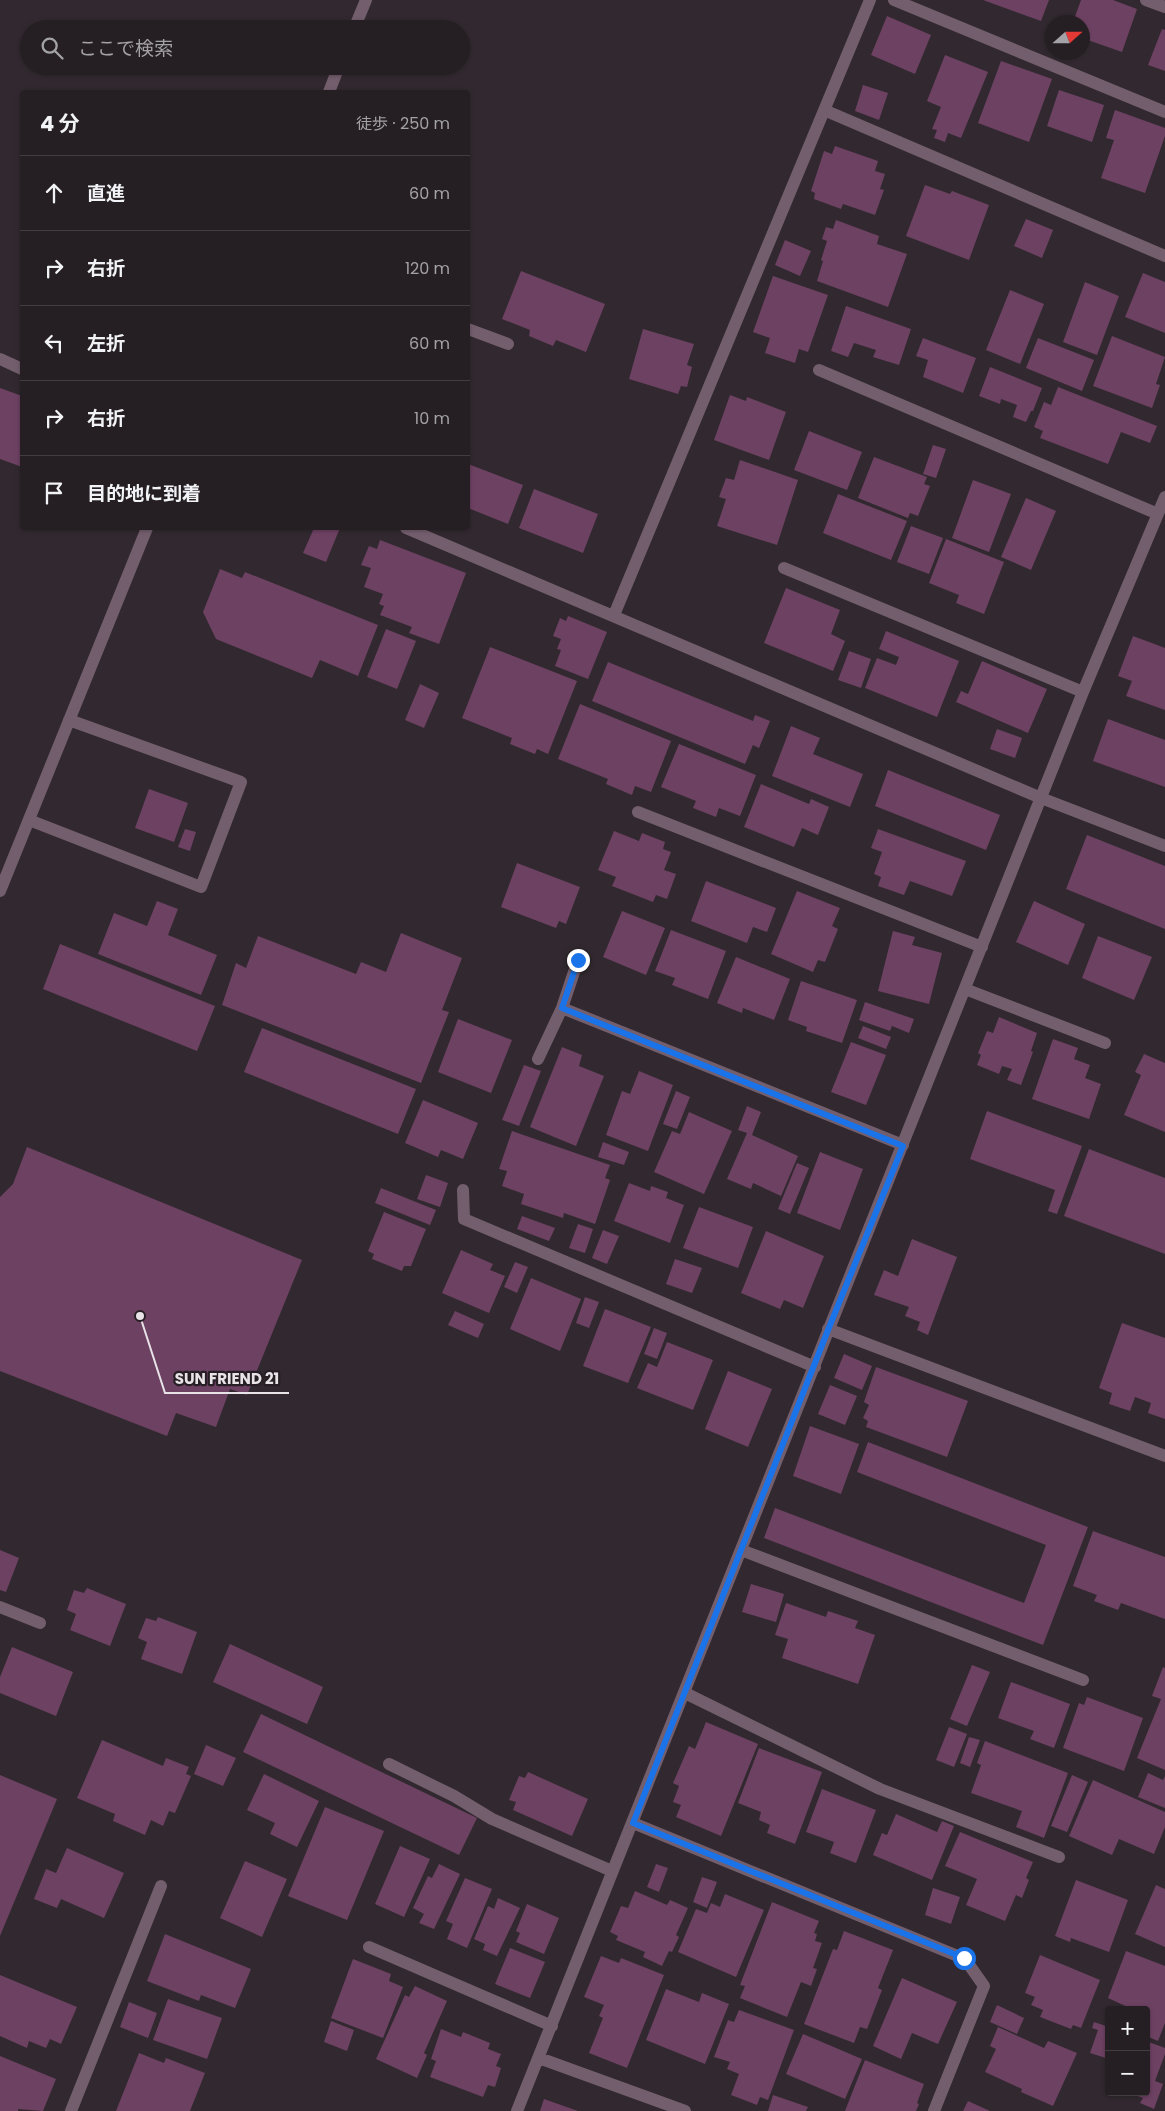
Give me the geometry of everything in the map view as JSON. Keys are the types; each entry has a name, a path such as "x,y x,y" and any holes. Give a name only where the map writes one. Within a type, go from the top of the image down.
{"street":[{"path":"358,20 366,0"},
{"path":"614,615 870,0"},
{"path":"894,0 1165,112"},
{"path":"1146,0 1165,8"},
{"path":"330,90 336,75"},
{"path":"824,110 1165,256"},
{"path":"470,330 508,344"},
{"path":"0,359 20,367"},
{"path":"819,370 1158,514"},
{"path":"517,2111 1083,692 1165,496"},
{"path":"0,891 146,530"},
{"path":"411,530 1041,798 1165,846"},
{"path":"784,568 1083,692"},
{"path":"29,820 201,887 241,782 69,720"},
{"path":"638,812 982,948"},
{"path":"538,1059 562,1008 578,960"},
{"path":"965,988 1105,1043"},
{"path":"562,1008 903,1146"},
{"path":"463,1190 464,1219 814,1367"},
{"path":"828,1330 1165,1456"},
{"path":"741,1550 1083,1680"},
{"path":"0,1607 40,1623"},
{"path":"685,1693 880,1789 1059,1857"},
{"path":"389,1764 454,1796 492,1819 612,1871"},
{"path":"633,1823 964,1958 984,1986 934,2111"},
{"path":"71,2111 161,1886"},
{"path":"368,1947 552,2026"},
{"path":"539,2058 685,2111"}],"building":[{"path":"983,0 1049,0 1041,21"},
{"path":"1081,0 1113,0 1137,9 1122,52 1090,41 1090,15 1076,15"},
{"path":"887,16 931,35 915,74 871,55"},
{"path":"1162,29 1165,30 1165,71 1148,65"},
{"path":"945,55 988,72 961,138 948,133 945,142 934,138 937,130 932,129 941,107 927,101"},
{"path":"1001,61 1052,79 1029,142 978,123"},
{"path":"863,85 888,93 879,120 855,111"},
{"path":"1059,90 1104,105 1092,142 1047,126"},
{"path":"1115,110 1165,128 1165,136 1145,193 1101,178 1114,140 1106,138"},
{"path":"835,146 878,161 875,171 885,174 880,189 884,190 875,215 843,204 841,209 814,199 815,193 811,191 824,151 832,154"},
{"path":"925,185 950,194 952,191 989,205 969,260 906,236"},
{"path":"1026,219 1053,230 1042,258 1014,246"},
{"path":"836,220 879,236 877,244 907,254 888,307 817,281 827,241 822,239 826,227 833,229"},
{"path":"785,240 811,251 800,276 775,265"},
{"path":"521,271 605,304 586,352 556,340 553,346 529,336 530,330 502,319"},
{"path":"1143,273 1165,282 1165,333 1125,317"},
{"path":"773,276 828,295 808,352 799,349 795,363 765,353 770,338 753,332"},
{"path":"1085,282 1119,296 1097,355 1063,342"},
{"path":"1010,290 1044,304 1020,364 986,350"},
{"path":"846,306 911,329 899,365 873,357 876,350 854,343 848,357 831,351"},
{"path":"643,329 694,344 687,365 692,367 687,387 681,386 678,394 629,379"},
{"path":"1112,336 1165,357 1156,384 1160,385 1152,408 1093,386"},
{"path":"923,338 976,358 963,393 923,377 928,360 916,356"},
{"path":"1038,338 1094,360 1082,391 1026,368"},
{"path":"990,367 1042,388 1033,411 1031,411 1026,422 1013,417 1017,405 1001,399 1000,404 979,396"},
{"path":"1058,387 1157,426 1150,443 1121,432 1108,464 1040,438 1043,431 1034,427 1044,402 1051,405"},
{"path":"0,388 20,395 20,466 0,459"},
{"path":"730,395 746,401 747,397 786,412 769,460 714,440"},
{"path":"809,431 862,452 847,490 794,470"},
{"path":"933,445 946,449 936,478 923,474"},
{"path":"874,457 927,477 924,484 930,486 918,516 910,513 908,518 858,498"},
{"path":"740,460 798,480 777,545 717,526 726,499 719,497 726,478 734,480"},
{"path":"470,465 523,485 508,524 470,509"},
{"path":"973,480 1011,494 989,552 952,538"},
{"path":"534,489 598,514 583,553 519,528"},
{"path":"838,494 907,521 891,560 823,533"},
{"path":"1026,498 1056,511 1031,570 1001,557"},
{"path":"911,526 943,538 929,574 897,562"},
{"path":"313,530 339,530 326,562 303,553"},
{"path":"946,539 1004,562 984,614 956,603 959,595 929,583"},
{"path":"380,540 466,573 439,644 409,633 412,627 380,615 384,606 379,604 383,594 364,587 371,568 361,565 369,546 377,549"},
{"path":"220,569 242,578 245,572 378,625 358,676 320,660 312,678 216,639 203,612"},
{"path":"786,588 840,610 831,634 845,641 833,671 764,643"},
{"path":"568,616 607,632 588,679 555,666 561,650 557,649 561,639 553,636 560,618 566,621"},
{"path":"386,629 416,641 397,689 367,677"},
{"path":"886,631 959,661 937,717 865,688 877,658 896,665 899,657 879,649"},
{"path":"1133,636 1165,648 1165,710 1126,696 1132,681 1118,676"},
{"path":"490,647 577,681 548,754 537,749 535,754 510,744 512,738 462,718"},
{"path":"849,651 871,659 861,688 838,680"},
{"path":"982,661 1047,689 1028,733 956,702 961,691 968,694"},
{"path":"608,662 753,721 755,715 770,721 759,748 753,745 745,764 592,701"},
{"path":"420,684 439,693 424,728 405,720"},
{"path":"580,704 671,741 651,792 635,786 632,795 606,784 608,779 558,759"},
{"path":"1108,719 1165,740 1165,787 1093,761"},
{"path":"791,726 820,738 813,754 863,774 850,807 772,776"},
{"path":"997,729 1022,738 1015,758 990,749"},
{"path":"679,744 756,775 740,816 719,808 716,817 693,808 696,801 661,787"},
{"path":"888,770 1000,815 986,850 875,806"},
{"path":"761,784 809,804 811,799 829,807 818,835 802,828 794,847 744,827"},
{"path":"149,789 188,803 174,842 135,828"},
{"path":"185,829 196,832 190,851 178,847"},
{"path":"878,829 966,861 952,896 910,881 904,895 878,886 881,877 874,874 882,852 871,848"},
{"path":"614,831 639,841 642,833 665,842 663,849 671,852 664,870 676,874 667,899 656,895 653,902 612,886 616,877 598,870"},
{"path":"1087,835 1165,866 1165,929 1066,889"},
{"path":"517,863 580,887 566,924 559,921 556,928 501,907"},
{"path":"706,881 776,908 767,932 753,927 747,943 691,921"},
{"path":"797,891 840,908 832,926 838,929 825,962 818,960 813,972 771,954"},
{"path":"157,901 178,909 168,935 217,955 201,995 98,954 114,913 147,926"},
{"path":"1034,901 1085,924 1068,965 1016,942"},
{"path":"622,911 665,928 646,975 603,957"},
{"path":"671,930 726,951 708,999 672,985 675,978 655,971"},
{"path":"893,931 915,937 912,945 942,953 929,1004 878,991"},
{"path":"401,933 462,958 442,1010 449,1012 421,1083 222,1005 236,963 246,968 258,936 356,974 361,962 386,972"},
{"path":"1098,936 1152,957 1134,1000 1082,978"},
{"path":"60,944 215,1006 197,1051 43,989"},
{"path":"736,957 790,979 774,1020 743,1008 742,1013 717,1003"},
{"path":"801,981 857,1000 842,1043 806,1031 807,1027 788,1020"},
{"path":"865,1002 914,1019 909,1033 892,1026 890,1031 859,1020"},
{"path":"999,1017 1037,1033 1031,1051 1033,1052 1021,1085 1007,1080 1012,1069 1002,1066 999,1074 977,1065 981,1055 978,1053 987,1031 993,1033"},
{"path":"458,1019 512,1040 491,1093 438,1072"},
{"path":"863,1026 891,1037 886,1049 858,1038"},
{"path":"262,1028 416,1089 398,1134 244,1072"},
{"path":"1053,1039 1078,1048 1074,1059 1090,1065 1085,1078 1101,1084 1089,1119 1032,1099"},
{"path":"851,1042 886,1055 866,1105 831,1092"},
{"path":"562,1047 582,1055 579,1066 604,1076 576,1146 530,1127"},
{"path":"1144,1054 1165,1063 1165,1132 1124,1115 1141,1075 1135,1072"},
{"path":"524,1065 541,1071 519,1126 502,1120"},
{"path":"639,1071 673,1085 648,1151 606,1135 622,1091 630,1094"},
{"path":"676,1091 690,1097 677,1129 663,1124"},
{"path":"423,1100 478,1123 463,1159 441,1150 438,1157 405,1143"},
{"path":"747,1106 761,1112 752,1135 798,1156 781,1196 753,1183 751,1189 727,1179 747,1133 738,1130"},
{"path":"987,1111 1082,1146 1057,1214 1048,1211 1055,1190 970,1159"},
{"path":"689,1112 732,1131 704,1194 654,1172 672,1131 680,1134"},
{"path":"512,1131 610,1165 605,1178 610,1180 595,1224 564,1213 563,1218 521,1204 524,1194 502,1186 507,1171 499,1169"},
{"path":"603,1142 629,1152 624,1165 598,1157"},
{"path":"27,1147 302,1260 247,1395 230,1389 216,1427 176,1413 167,1436 0,1371 0,1197 13,1184"},
{"path":"1089,1149 1165,1178 1165,1254 1064,1216"},
{"path":"820,1152 863,1169 840,1230 797,1213"},
{"path":"797,1163 809,1168 790,1214 778,1209"},
{"path":"426,1175 448,1183 440,1207 417,1199"},
{"path":"629,1183 650,1191 651,1186 668,1192 666,1198 684,1205 670,1243 614,1221"},
{"path":"381,1188 436,1210 430,1225 375,1203"},
{"path":"699,1207 753,1227 738,1268 683,1248"},
{"path":"384,1212 426,1229 411,1266 404,1266 402,1271 372,1259 374,1254 368,1251"},
{"path":"522,1216 555,1228 549,1241 517,1229"},
{"path":"578,1224 593,1229 585,1253 569,1248"},
{"path":"603,1230 619,1236 607,1264 592,1258"},
{"path":"766,1231 824,1256 803,1308 784,1300 780,1309 741,1293"},
{"path":"912,1239 957,1257 928,1335 917,1330 920,1322 905,1316 909,1307 874,1295 884,1270 898,1276"},
{"path":"461,1250 493,1264 490,1270 505,1276 489,1313 442,1293"},
{"path":"675,1259 702,1268 692,1293 666,1284"},
{"path":"515,1262 528,1267 517,1293 504,1287"},
{"path":"531,1278 581,1299 560,1351 510,1329"},
{"path":"585,1297 599,1302 589,1328 576,1323"},
{"path":"605,1309 651,1327 628,1383 583,1366"},
{"path":"455,1311 484,1324 478,1338 448,1325"},
{"path":"1122,1323 1165,1338 1165,1419 1148,1413 1151,1403 1135,1397 1130,1411 1109,1404 1112,1393 1099,1388"},
{"path":"654,1328 667,1333 657,1359 644,1354"},
{"path":"667,1342 713,1360 693,1410 637,1388 648,1363 657,1367"},
{"path":"844,1354 872,1366 862,1390 834,1378"},
{"path":"876,1367 968,1401 947,1457 866,1427 868,1421 863,1418 869,1405 864,1402"},
{"path":"728,1371 772,1389 748,1447 705,1429"},
{"path":"830,1385 857,1396 845,1425 818,1414"},
{"path":"810,1426 859,1444 841,1494 793,1476"},
{"path":"868,1442 1088,1527 1043,1645 764,1538 775,1508 1024,1603 1046,1545 857,1472"},
{"path":"1093,1531 1165,1557 1165,1619 1121,1603 1118,1610 1094,1601 1097,1595 1073,1586"},
{"path":"0,1550 19,1558 6,1592 0,1590"},
{"path":"751,1584 784,1594 776,1622 742,1612"},
{"path":"87,1588 126,1604 110,1646 70,1630 76,1614 67,1610 74,1590 84,1593"},
{"path":"786,1603 826,1617 828,1611 858,1621 855,1628 875,1635 858,1684 782,1658 788,1639 775,1635"},
{"path":"158,1617 197,1632 182,1674 141,1659 147,1642 138,1638 146,1618 156,1621"},
{"path":"230,1644 323,1687 307,1724 213,1682"},
{"path":"12,1647 73,1672 56,1716 0,1693 0,1677"},
{"path":"972,1665 990,1672 967,1726 950,1719"},
{"path":"1163,1667 1165,1668 1165,1770 1137,1758 1161,1699 1152,1696"},
{"path":"1011,1682 1070,1704 1054,1748 1030,1739 1034,1731 998,1718"},
{"path":"1087,1697 1143,1718 1124,1771 1063,1748 1079,1703 1084,1705"},
{"path":"261,1714 477,1818 459,1855 243,1752"},
{"path":"706,1722 758,1744 721,1836 676,1817 681,1805 673,1802 679,1786 673,1783 689,1746 695,1749"},
{"path":"949,1727 967,1734 954,1767 936,1760"},
{"path":"969,1737 980,1740 970,1767 960,1763"},
{"path":"102,1740 163,1766 166,1758 189,1767 186,1774 191,1776 175,1813 169,1811 163,1826 151,1820 145,1835 113,1821 115,1814 77,1798"},
{"path":"985,1741 1068,1773 1044,1838 1016,1827 1022,1811 971,1793 981,1765 977,1763"},
{"path":"206,1745 236,1758 223,1786 194,1774"},
{"path":"759,1748 822,1772 795,1844 767,1833 770,1825 759,1820 761,1812 738,1803"},
{"path":"528,1772 588,1799 572,1836 513,1810 516,1802 509,1800 519,1776 525,1778"},
{"path":"1148,1773 1163,1780 1165,1776 1165,1808 1138,1797"},
{"path":"264,1774 319,1801 297,1847 270,1834 275,1823 247,1810"},
{"path":"0,1775 57,1799 0,1936"},
{"path":"1072,1775 1088,1782 1067,1832 1051,1826"},
{"path":"1093,1780 1165,1812 1165,1827 1154,1854 1119,1839 1112,1855 1069,1836"},
{"path":"822,1789 876,1810 856,1863 830,1853 834,1842 806,1832"},
{"path":"325,1807 384,1831 347,1920 288,1896"},
{"path":"896,1814 937,1832 942,1821 954,1826 932,1880 873,1855 882,1833 887,1835"},
{"path":"960,1832 1033,1862 1026,1878 1029,1880 1022,1898 1016,1895 1005,1921 966,1905 977,1879 945,1866"},
{"path":"400,1846 430,1859 404,1917 375,1904"},
{"path":"67,1848 124,1873 104,1918 61,1899 57,1908 34,1899 46,1869 56,1873"},
{"path":"245,1861 287,1879 262,1937 220,1918"},
{"path":"439,1864 460,1874 434,1929 419,1923 424,1914 413,1908 428,1876 432,1878"},
{"path":"656,1864 668,1868 659,1892 647,1887"},
{"path":"702,1877 717,1882 707,1908 693,1902"},
{"path":"465,1878 492,1889 467,1948 447,1939 453,1924 446,1921"},
{"path":"1076,1880 1128,1900 1109,1952 1071,1938 1070,1942 1055,1936"},
{"path":"1156,1885 1165,1889 1165,1947 1135,1934"},
{"path":"933,1888 960,1897 951,1924 925,1915"},
{"path":"635,1891 667,1905 670,1900 688,1908 676,1935 679,1937 672,1952 669,1951 662,1966 643,1957 645,1952 616,1940 618,1936 610,1932 621,1906 628,1908"},
{"path":"725,1894 764,1910 736,1977 678,1952 696,1909 707,1913 711,1903 720,1907"},
{"path":"498,1898 520,1908 497,1956 483,1950 485,1944 474,1939 488,1906 494,1909"},
{"path":"772,1902 819,1921 814,1933 817,1934 815,1941 822,1943 813,1968 817,1969 811,1986 801,1982 787,2017 740,1998 745,1986 740,1985"},
{"path":"527,1904 559,1918 544,1954 516,1942 520,1933 516,1931"},
{"path":"844,1931 893,1950 878,1988 882,1990 867,2029 860,2027 854,2043 804,2024 833,1949 837,1950"},
{"path":"165,1934 251,1969 235,2008 201,1995 199,2001 147,1981"},
{"path":"510,1948 545,1962 530,1998 495,1984"},
{"path":"1126,1951 1165,1966 1165,2023 1158,2041 1150,2038 1150,2006 1125,2006 1108,1998"},
{"path":"1040,1955 1100,1980 1081,2028 1073,2025 1071,2029 1040,2017 1043,2010 1031,2005 1035,1997 1025,1993"},
{"path":"601,1956 619,1963 621,1958 664,1975 627,2068 589,2053 603,2018 599,2016 604,2005 584,1997"},
{"path":"353,1959 391,1974 389,1981 403,1987 383,2038 331,2018"},
{"path":"0,1975 77,2007 61,2044 50,2039 46,2048 29,2041 27,2048 0,2036"},
{"path":"902,1978 957,2002 938,2044 912,2033 901,2059 873,2046"},
{"path":"415,1986 447,2001 424,2053 427,2055 417,2078 376,2059 405,1995 409,1997"},
{"path":"666,1989 699,2002 702,1993 729,2004 705,2064 646,2040"},
{"path":"168,1999 222,2018 207,2059 153,2040"},
{"path":"129,2002 157,2013 148,2038 120,2027"},
{"path":"997,2005 1024,2018 1017,2034 990,2022"},
{"path":"739,2010 794,2030 768,2100 760,2097 757,2105 731,2095 739,2074 727,2069 730,2062 714,2057 728,2020 734,2022"},
{"path":"331,2021 354,2030 347,2051 324,2042"},
{"path":"1094,2022 1105,2026 1105,2058 1090,2053 1098,2030 1092,2028"},
{"path":"998,2027 1044,2048 1048,2041 1077,2053 1053,2106 1021,2092 1022,2089 985,2072 996,2049 990,2046"},
{"path":"441,2029 461,2037 463,2032 490,2043 488,2049 501,2054 496,2066 501,2068 495,2087 488,2085 483,2097 430,2077 436,2061 431,2059"},
{"path":"803,2034 862,2059 845,2099 786,2074"},
{"path":"1150,2042 1165,2048 1165,2054 1155,2081 1163,2084 1154,2109 1140,2103 1143,2098 1137,2096 1150,2096"},
{"path":"139,2053 164,2063 166,2058 205,2073 190,2111 116,2111"},
{"path":"0,2056 56,2079 43,2111 18,2109 18,2111 0,2111"},
{"path":"865,2060 924,2084 916,2111 845,2111"},
{"path":"773,2095 808,2107 806,2111 768,2111"},
{"path":"544,2099 578,2111 540,2111"},
{"path":"968,2101 990,2111 963,2111"}],"place":[{"name":"SUN FRIEND 21","path":"140,1316"}],"route":[{"path":"578,960 562,1008 903,1146 828,1330 633,1823 964,1958"}]}
